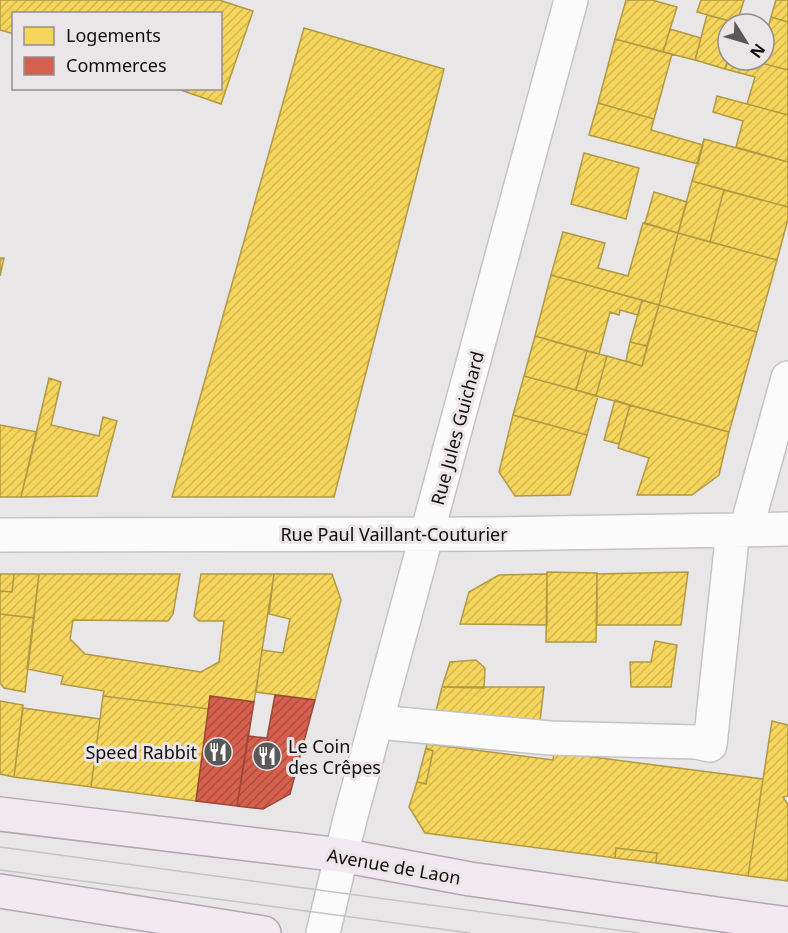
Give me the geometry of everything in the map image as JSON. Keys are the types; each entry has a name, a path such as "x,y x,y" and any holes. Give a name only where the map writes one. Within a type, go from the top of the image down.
{"main road":[{"name":"Avenue de Laon","path":"0,814 341,855 471,879 788,924"},
{"path":"0,891 264,933"}],"street":[{"name":"Rue Jules Guichard","path":"323,933 341,855 571,0"},
{"path":"377,722 550,738 696,742 710,745 739,530 788,378"},
{"name":"Rue Paul Vaillant-Couturier","path":"0,536 428,534 788,529"}],"building: Logements":[{"path":"0,0 219,0 253,11 221,104 181,90 222,90 222,12 12,12 12,33 0,30"},
{"path":"626,0 652,0 677,7 663,52 615,39"},
{"path":"701,0 744,0 740,12 716,12 716,17 697,12"},
{"path":"776,0 788,0 788,22 776,18 776,12 772,12"},
{"path":"707,15 716,17 716,66 695,60"},
{"path":"776,18 788,22 788,70 776,67"},
{"path":"304,28 444,69 334,497 172,497"},
{"path":"670,29 701,38 695,60 663,52"},
{"path":"615,39 672,54 654,119 598,103"},
{"path":"776,67 788,70 788,115 747,104 755,77 736,72 776,72"},
{"path":"717,96 788,115 788,162 736,147 743,121 713,112"},
{"path":"598,103 654,119 651,130 703,145 698,164 589,135"},
{"path":"704,139 788,162 788,207 692,181"},
{"path":"584,153 639,168 626,219 571,204"},
{"path":"692,181 724,190 710,242 678,233"},
{"path":"724,190 788,207 788,219 777,260 710,242"},
{"path":"654,192 687,202 678,233 645,223"},
{"path":"643,223 678,233 659,305 551,275 563,232 605,243 598,268 628,276"},
{"path":"678,233 777,260 757,332 659,305"},
{"path":"0,258 4,258 0,276"},
{"path":"551,275 642,300 638,315 620,310 619,315 610,312 599,354 535,336"},
{"path":"642,300 659,305 647,346 630,342"},
{"path":"659,305 757,332 729,432 596,396 607,356 642,366"},
{"path":"535,336 587,351 576,390 524,376"},
{"path":"630,342 647,346 642,366 626,361"},
{"path":"587,351 607,356 596,396 576,390"},
{"path":"524,376 598,396 587,435 513,415"},
{"path":"49,378 61,382 51,425 99,436 103,417 117,421 97,496 21,497"},
{"path":"615,400 630,405 619,444 604,440"},
{"path":"630,405 729,432 719,475 692,495 637,495 649,458 618,448"},
{"path":"513,415 587,435 570,495 515,496 499,472"},
{"path":"0,425 37,432 21,497 0,497"},
{"path":"547,572 597,573 596,642 546,642"},
{"path":"688,572 681,625 597,625 597,574"},
{"path":"0,574 14,574 12,592 0,591"},
{"path":"14,574 39,574 34,618 0,614 0,591 12,592"},
{"path":"39,574 180,574 173,614 168,621 73,620 70,639 85,654 201,672 219,662 224,621 199,621 194,616 201,574 274,574 254,702 210,696 209,709 103,696 104,691 61,684 63,676 27,669"},
{"path":"274,574 332,574 341,600 315,700 256,692 262,650 283,653 290,619 269,614"},
{"path":"547,574 547,625 460,624 469,592 499,575"},
{"path":"0,614 34,618 25,692 4,688 0,683"},
{"path":"655,641 677,645 671,687 631,687 630,662 651,662"},
{"path":"476,660 485,668 484,688 442,687 450,662"},
{"path":"442,687 544,687 539,729 435,715"},
{"path":"103,696 209,709 196,801 91,787"},
{"path":"0,701 23,705 14,777 0,774"},
{"path":"23,708 100,719 91,787 14,777"},
{"path":"772,721 788,725 788,796 783,797 788,805 788,881 748,876"},
{"path":"427,744 553,760 554,752 763,779 748,876 656,863 657,853 616,848 615,858 425,833 409,807 417,782 426,784 433,751 426,748"},
{"path":"426,748 433,751 426,784 417,782"},
{"path":"616,848 657,853 656,863 615,858"}],"building: Commerces":[{"path":"275,695 315,700 290,794 263,809 237,806 248,736 267,738"},
{"path":"210,696 254,702 237,806 196,801"}],"tram line":[{"path":"0,847 639,933"},
{"path":"0,870 470,933"}],"place":[{"name":"Speed Rabbit","path":"218,752"},
{"name":"Le Coin des Crêpes","path":"267,756"}]}
